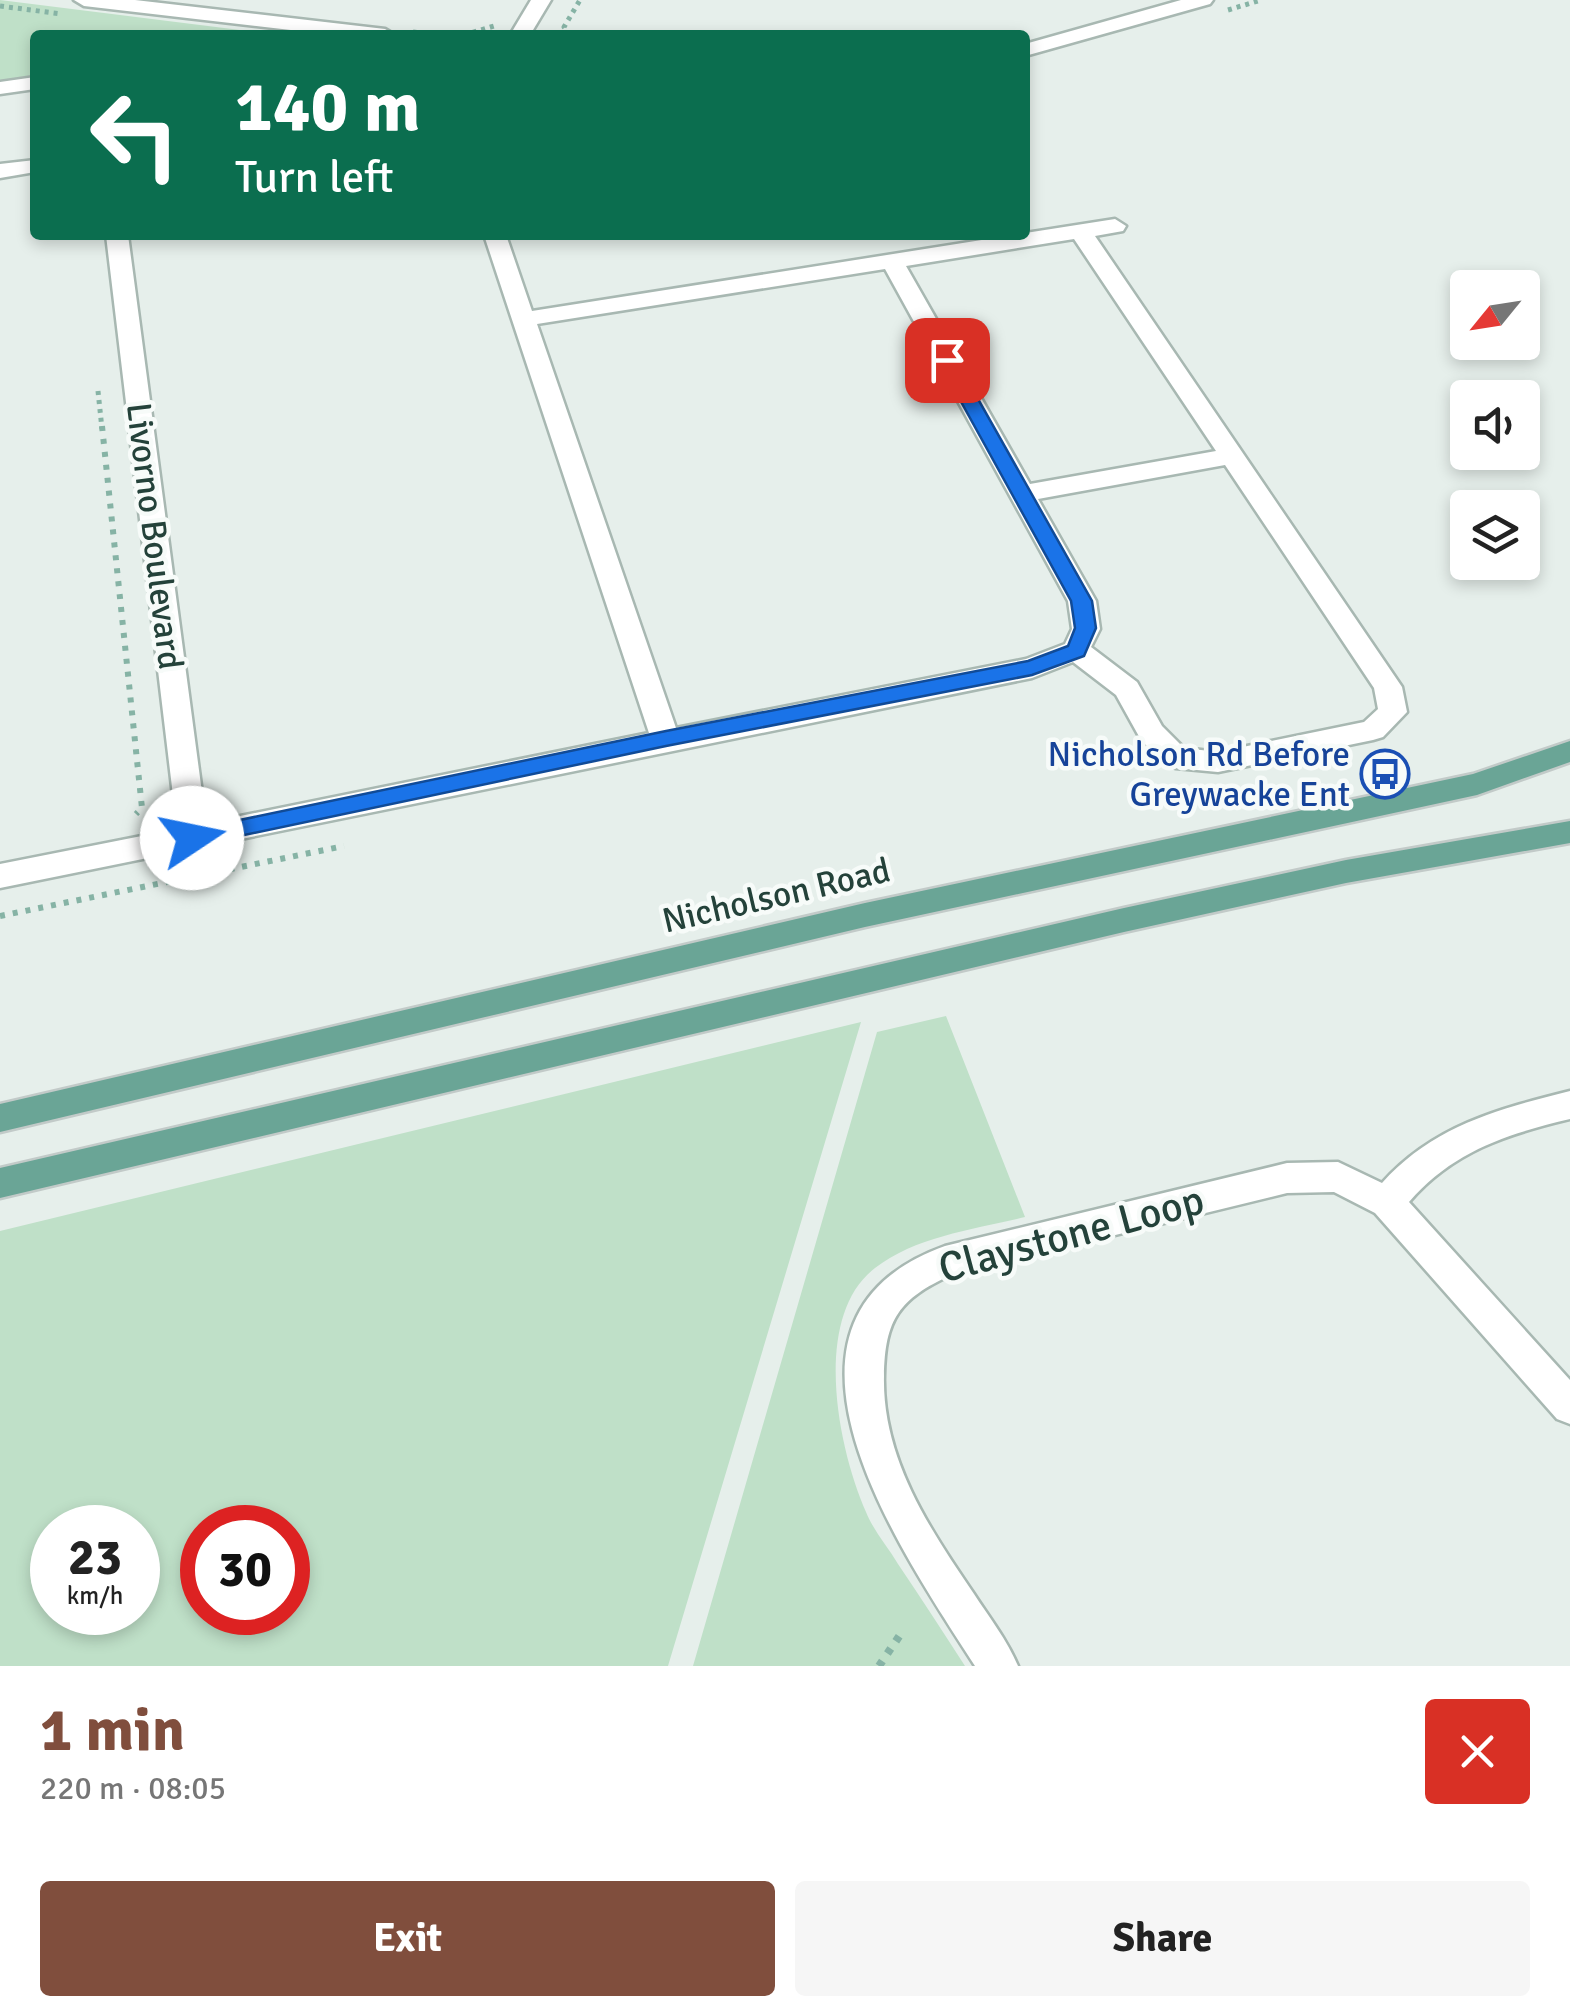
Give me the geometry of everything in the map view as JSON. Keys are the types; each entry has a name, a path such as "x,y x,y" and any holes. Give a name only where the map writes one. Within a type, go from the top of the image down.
{"main road":[{"name":"Nicholson Road","path":"0,1118 864,915 1476,784 1570,752"},
{"path":"0,1183 868,977 1250,891 1435,852 1570,832"}],"street":[{"path":"84,0 220,8 354,30"},
{"path":"523,30 541,0"},
{"path":"1030,49 1203,0"},
{"path":"0,88 30,84"},
{"path":"0,171 30,167"},
{"path":"1030,239 1116,226"},
{"path":"1076,650 1127,689 1151,733 1176,758 1218,762 1372,730 1392,712 1388,687 1080,232"},
{"name":"Livorno Boulevard","path":"118,240 192,838"},
{"path":"497,240 666,738"},
{"path":"524,319 1026,240"},
{"path":"0,876 666,738 1032,668 1076,650 1086,628 1082,601 892,260"},
{"path":"1022,494 1232,456"},
{"path":"1387,1202 1404,1181 1454,1140 1478,1129 1570,1105"},
{"name":"Claystone Loop","path":"998,1666 894,1501 877,1458 864,1369 872,1321 886,1298 920,1272 945,1261 1286,1178 1338,1177 1387,1202 1570,1407"}],"path":[{"path":"566,30 564,27 580,0"},
{"path":"96,373 142,808 130,820"},
{"path":"0,916 344,846"},
{"path":"94,857 96,896"},
{"path":"879,1666 886,1650 904,1629"}],"green space":[{"path":"0,0 241,30 30,30 30,78 0,82"},
{"path":"946,1016 1025,1217 928,1241 875,1268 855,1290 843,1318 836,1385 847,1454 869,1519 965,1666 693,1666 877,1032"},
{"path":"861,1022 668,1666 0,1666 0,1231"}],"place":[{"name":"Nicholson Rd Before Greywacke Ent","path":"1385,774"}],"route":[{"path":"192,838 666,738 1032,668 1076,650 1086,628 1082,601 947,360"}]}
